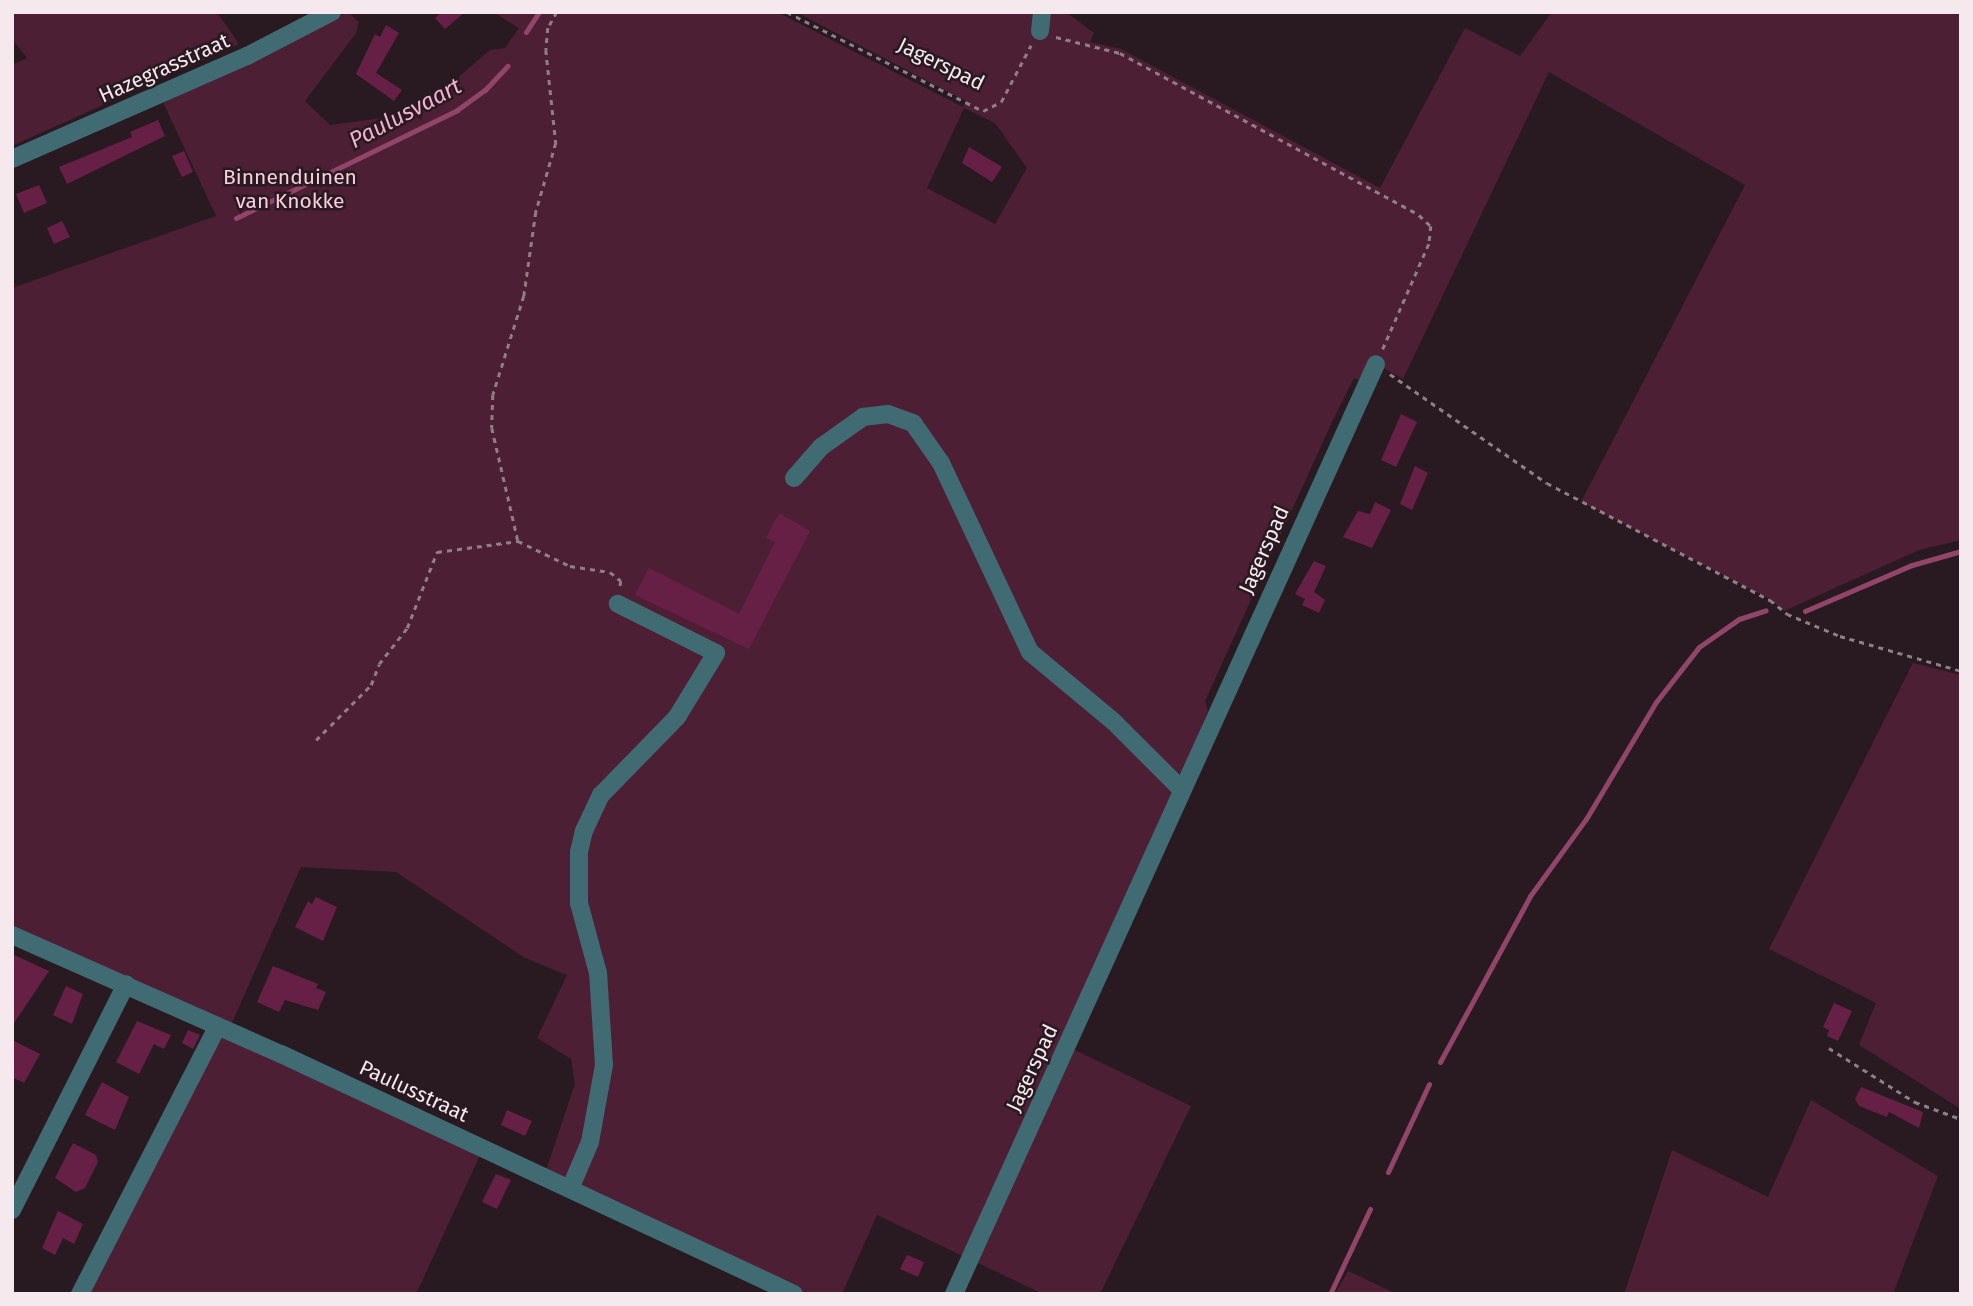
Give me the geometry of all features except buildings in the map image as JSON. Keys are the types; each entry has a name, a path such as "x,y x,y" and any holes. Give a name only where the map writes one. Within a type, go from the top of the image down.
{"street":[{"name":"Hazegrasstraat","path":"12,159 247,56 331,12"},
{"path":"1040,31 1042,12"},
{"name":"Jagerspad","path":"954,1294 1376,364"},
{"path":"793,478 821,447 863,417 888,414 913,423 941,463 1030,652 1114,722 1182,790"},
{"path":"570,1189 590,1142 604,1065 598,973 579,903 579,852 584,831 601,795 677,717 716,653 618,604"},
{"name":"Paulusstraat","path":"12,935 126,984 794,1294"},
{"path":"12,1210 126,984"},
{"path":"80,1294 217,1027"}],"path":[{"path":"518,541 491,415 524,296 536,212 556,143 545,50 548,28 557,12"},
{"name":"Jagerspad","path":"787,12 983,111 1001,102 1040,31"},
{"path":"1040,31 1120,53 1419,215 1431,226 1429,244 1376,364 1547,483 1770,600 1787,614 1839,636 1961,671"},
{"path":"316,740 371,685 379,664 407,628 437,552 518,541 570,566 610,572 621,581 618,604"},
{"path":"1829,1048 1915,1102 1960,1119 1961,1096"}],"green space":[{"path":"12,12 217,12 239,44 14,145 12,65 27,58 12,39"},
{"name":"Binnenduinen van Knokke","path":"348,12 359,22 356,33 305,101 330,125 383,118 406,122 490,50 505,48 519,28 493,12 777,12 963,107 966,101 796,12 1066,12 1094,33 1090,42 1121,49 1380,188 1465,28 1520,56 1552,12 1961,12 1961,540 1919,550 1784,611 1768,598 1581,502 1745,185 1549,72 1403,379 1373,362 1358,380 1354,378 1332,422 1205,701 1208,711 1181,776 965,1257 877,1215 842,1294 783,1294 542,1182 575,1084 571,1059 537,1038 567,975 525,958 396,872 301,867 226,1036 481,1153 416,1294 85,1294 216,1032 12,942 12,288 216,216 163,102","holes":["964,108 995,123 1027,168 995,224 927,188"]},
{"path":"1913,663 1961,675 1961,1109 1859,1045 1876,1003 1769,949"},
{"path":"1073,1049 1191,1106 1100,1294 1043,1294 978,1263"},
{"path":"1811,1100 1938,1176 1893,1294 1624,1294 1672,1150 1768,1197"},
{"path":"1348,1271 1397,1294 1335,1294"}],"waterway":[{"name":"Paulusvaart","path":"526,32 539,12"},
{"name":"Paulusvaart","path":"236,218 457,110 485,90 507,66"},
{"path":"1805,611 1912,565 1961,551"},
{"path":"1440,1062 1530,896 1586,819 1656,702 1699,647 1739,619 1766,610"},
{"path":"1388,1172 1429,1084"},
{"path":"1330,1294 1370,1209"}]}
